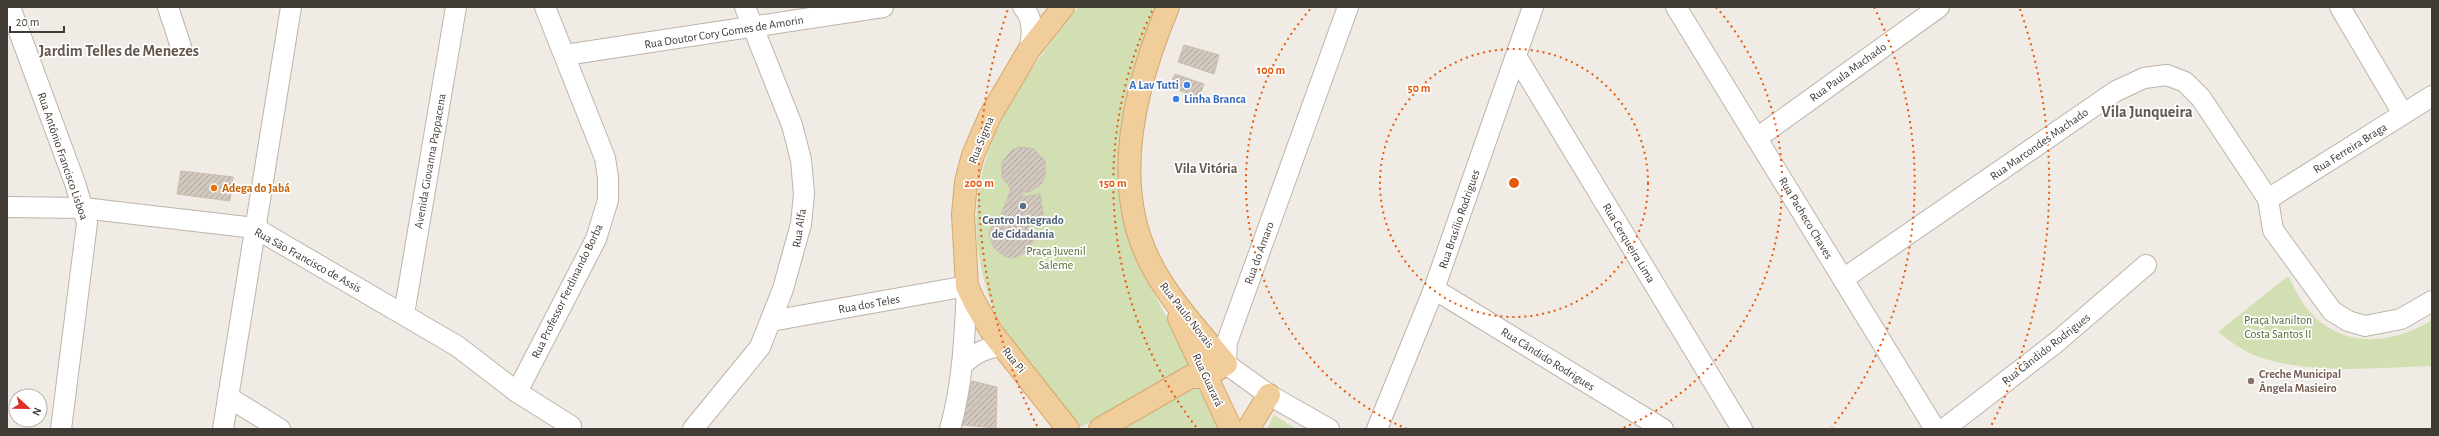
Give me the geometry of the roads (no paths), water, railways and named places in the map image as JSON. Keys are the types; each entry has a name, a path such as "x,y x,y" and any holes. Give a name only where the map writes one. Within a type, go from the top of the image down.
{"main road":[{"name":"Rua Sigma","path":"967,286 963,214 966,182 973,156 990,116 1029,50 1063,7"},
{"name":"Rua Paulo Novais","path":"1168,7 1142,80 1132,140 1130,167 1132,196 1138,229 1148,259 1165,287 1226,364"},
{"name":"Rua Pi","path":"967,286 993,334 1068,429"},
{"name":"Rua Guarará","path":"1165,287 1205,377 1231,429"},
{"path":"1100,429 1190,377 1205,377 1226,364"},
{"path":"1248,429 1269,394"}],"street":[{"name":"Rua Antônio Francisco Lisboa","path":"10,7 83,208 87,235 61,429"},
{"path":"168,7 180,47"},
{"path":"223,429 291,7"},
{"name":"Avenida Giovanna Pappacena","path":"404,314 456,7"},
{"name":"Rua Professor Ferdinando Borba","path":"517,392 596,239 608,200 608,178 605,158 545,7"},
{"name":"Rua Alfa","path":"693,429 760,347 771,321 796,248 804,194 801,160 792,125 745,7"},
{"name":"Rua Doutor Cory Gomes de Amorin","path":"565,55 753,28 883,7"},
{"path":"1023,7 1031,22 1032,36 1029,50"},
{"name":"Rua do Amaro","path":"1226,364 1227,342 1348,7"},
{"name":"Rua Brasílio Rodrigues","path":"1377,429 1434,289 1533,7"},
{"name":"Rua Pacheco Chaves","path":"1676,7 1935,429"},
{"name":"Rua Paula Machado","path":"1757,138 1939,7"},
{"path":"2340,7 2403,114"},
{"name":"Rua Cerqueira Lima","path":"1516,56 1742,429"},
{"name":"Rua Marcondes Machado","path":"1843,279 2116,91 2153,76 2167,75 2185,82 2201,98 2268,200 2273,230 2332,311 2348,321 2365,326 2401,319 2432,302"},
{"name":"Rua Ferreira Braga","path":"2268,200 2432,96"},
{"name":"Rua São Francisco de Assis","path":"7,207 83,208 255,228 457,346 517,392 571,426"},
{"name":"Rua Cândido Rodrigues","path":"1944,429 1965,423 2146,265"},
{"name":"Rua dos Teles","path":"771,321 967,286"},
{"name":"Rua Sigma","path":"950,429 956,408 962,365 967,286"},
{"name":"Rua Cândido Rodrigues","path":"1434,289 1663,429"},
{"path":"962,365 973,355 986,348 1002,346"},
{"name":"Rua Paulo Novais","path":"1226,364 1269,394 1328,429"},
{"path":"228,397 280,429"}],"place":[{"name":"A Lav Tutti","path":"1187,85"},
{"name":"Linha Branca","path":"1176,99"},
{"name":"Adega do Jabá","path":"214,188"},
{"name":"Centro Integrado de Cidadania","path":"1023,206"},
{"name":"Creche Municipal Ângela Masieiro","path":"2251,381"}],"district":[{"name":"Jardim Telles de Menezes","path":"119,51"},
{"name":"Vila Junqueira","path":"2147,112"},
{"name":"Vila Vitória","path":"1206,169"}],"park label":[{"name":"Praça Juvenil Saleme","path":"1056,258"},
{"name":"Praça Ivanilton Costa Santos II","path":"2278,327"}]}
